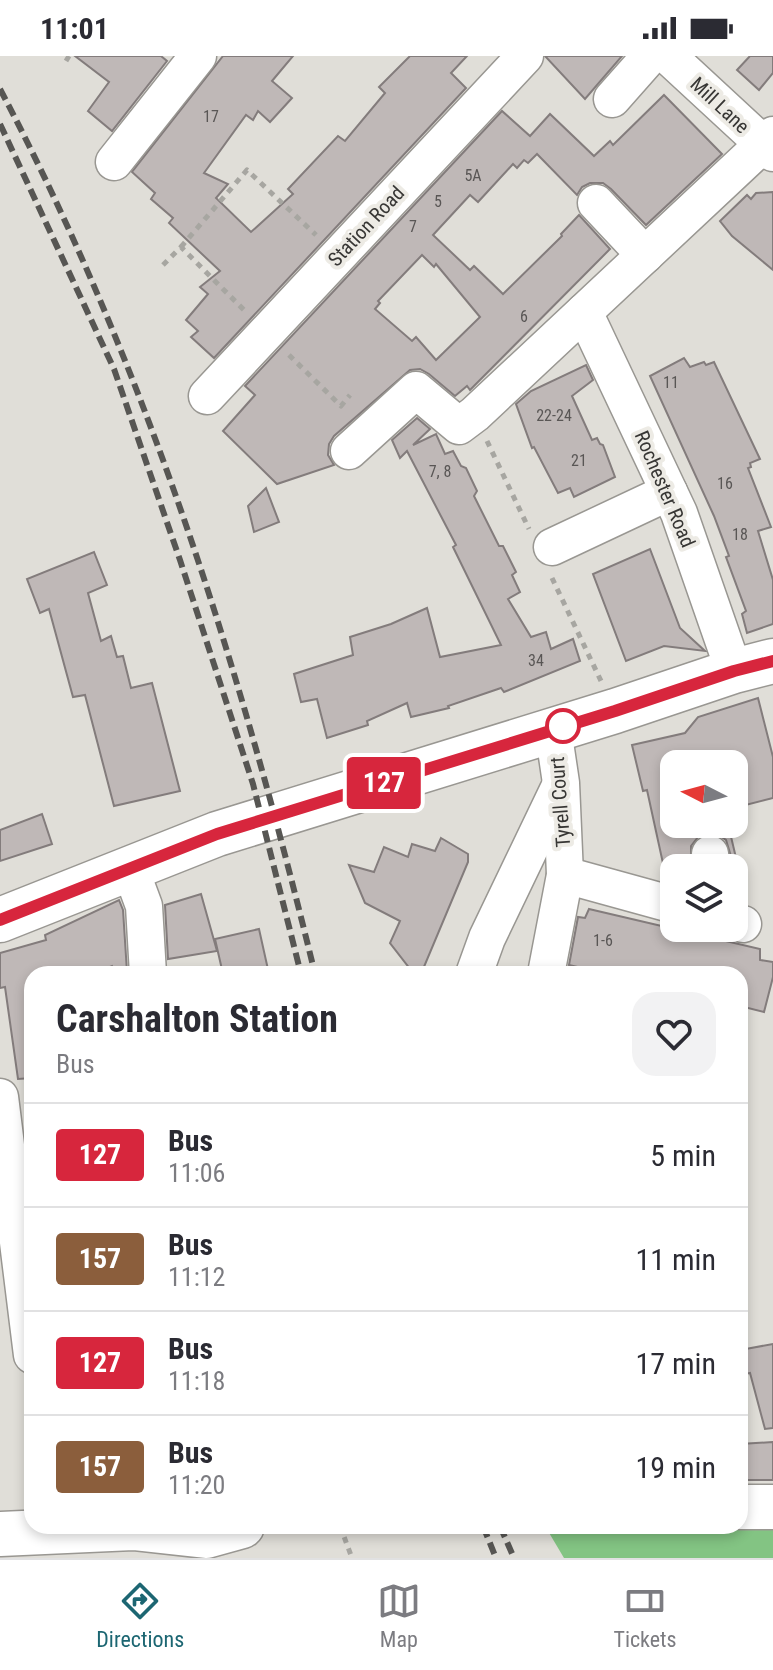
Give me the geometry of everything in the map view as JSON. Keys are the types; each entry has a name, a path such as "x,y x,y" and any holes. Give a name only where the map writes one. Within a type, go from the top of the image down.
{"main road":[{"path":"0,920 217,834 753,666"},
{"path":"748,1507 773,1507"},
{"path":"0,1534 24,1531"},
{"path":"176,1534 220,1540"}],"street":[{"path":"114,162 198,56"},
{"name":"Station Road","path":"207,396 525,56"},
{"path":"612,99 650,56"},
{"name":"Mill Lane","path":"668,56 770,144"},
{"path":"349,451 416,390 459,426 770,144"},
{"path":"596,203 645,255"},
{"name":"Rochester Road","path":"584,312 753,666"},
{"path":"552,547 669,492"},
{"name":"Tyrell Court","path":"548,966 565,875 561,783 553,729"},
{"path":"477,966 487,938 561,783"},
{"path":"130,868 144,906 148,966"},
{"name":"Tyrell Court","path":"565,875 660,901"},
{"path":"632,894 660,885"},
{"path":"0,1097 8,1234 24,1315"}],"path":[{"path":"163,265 247,170 338,255"},
{"path":"181,247 341,406 350,395"},
{"path":"343,1534 352,1558"}],"green space":[{"path":"773,1516 773,1558 564,1558 550,1534 748,1534 748,1524"}],"building":[{"path":"75,56 161,56 167,61 112,131 88,111 109,82"},
{"path":"223,56 293,56 272,81 292,98 270,122 258,111 253,120 246,115 204,173 228,184 216,198 251,232 293,194 288,189 338,136 345,141 385,93 379,87 410,56 467,56 451,73 466,88 214,358 191,337 198,331 186,320 208,294 200,287 220,271 169,223 173,218 151,199 155,193 132,172"},
{"path":"545,56 622,56 585,99"},
{"path":"750,56 773,56 773,73 759,90 737,70"},
{"path":"664,95 722,154 646,225 603,183 590,183 582,187 577,195 537,154 528,163 524,160 517,168 513,164 478,202 470,195 433,235 470,270 474,266 503,294 579,215 610,249 470,390 467,386 455,396 429,374 420,369 410,370 334,436 328,455 334,465 277,484 223,431 255,395 245,386 502,111 530,136 550,114 594,156 610,141 613,145","holes":["422,255 434,267 436,264 480,317 436,360 416,337 412,341 375,309 380,303 378,301"]},
{"path":"773,192 773,270 732,236 720,221 747,195 751,199 756,193"},
{"path":"684,358 690,367 714,362 760,459 750,463 751,467 748,468 771,527 758,531 773,580 773,624 747,633 742,614 746,611 714,516 650,376"},
{"path":"586,365 593,380 572,396 592,440 597,438 603,445 615,477 574,497 570,488 558,493 532,448 516,404 531,391"},
{"path":"417,418 430,429 413,445 436,434 445,454 453,451 461,466 466,468 477,491 474,496 516,572 512,575 520,592 508,599 531,637 546,632 551,649 573,639 580,661 504,692 501,688 449,708 411,717 407,703 367,721 368,725 327,738 317,699 301,702 294,674 353,655 350,637 427,608 440,657 501,645 453,547 456,545 407,451 400,458 392,440"},
{"path":"266,488 279,522 254,532 248,506"},
{"path":"650,549 680,628 705,651 664,646 626,661 593,574"},
{"path":"94,552 107,585 88,593 101,641 111,636 117,657 123,656 131,688 152,683 180,791 114,806 85,695 73,697 49,609 40,613 27,579"},
{"path":"758,698 773,757 773,798 748,804 748,750 660,750 660,838 697,838 691,846 691,854 661,854 647,790 643,791 632,745 685,733 698,717"},
{"path":"42,814 52,844 0,861 0,830"},
{"path":"441,838 468,854 468,862 424,966 408,966 390,943 400,921 365,903 349,865 374,872 384,847 408,857 412,844 435,851"},
{"path":"723,838 731,838 735,854 730,854"},
{"path":"201,894 217,951 168,959 165,905"},
{"path":"119,900 123,910 127,966 24,966 24,1079 18,1079 5,987 0,988 0,953 46,940 45,935"},
{"path":"589,909 660,926 660,942 730,942 760,949 760,960 773,962 773,977 764,1012 748,1008 748,966 569,965 578,917 585,918"},
{"path":"259,929 267,966 221,966 215,939"},
{"path":"773,1344 773,1428 765,1429 748,1373 748,1349"},
{"path":"773,1442 773,1480 748,1480 748,1444"}],"railway":[{"path":"0,89 53,195 101,302 185,522 255,746 313,966"},
{"path":"0,124 114,369 253,784 299,966"},
{"path":"486,1534 496,1558"},
{"path":"504,1534 514,1558"}],"bus line":[{"name":"127","path":"0,920 217,834 773,661"}]}
